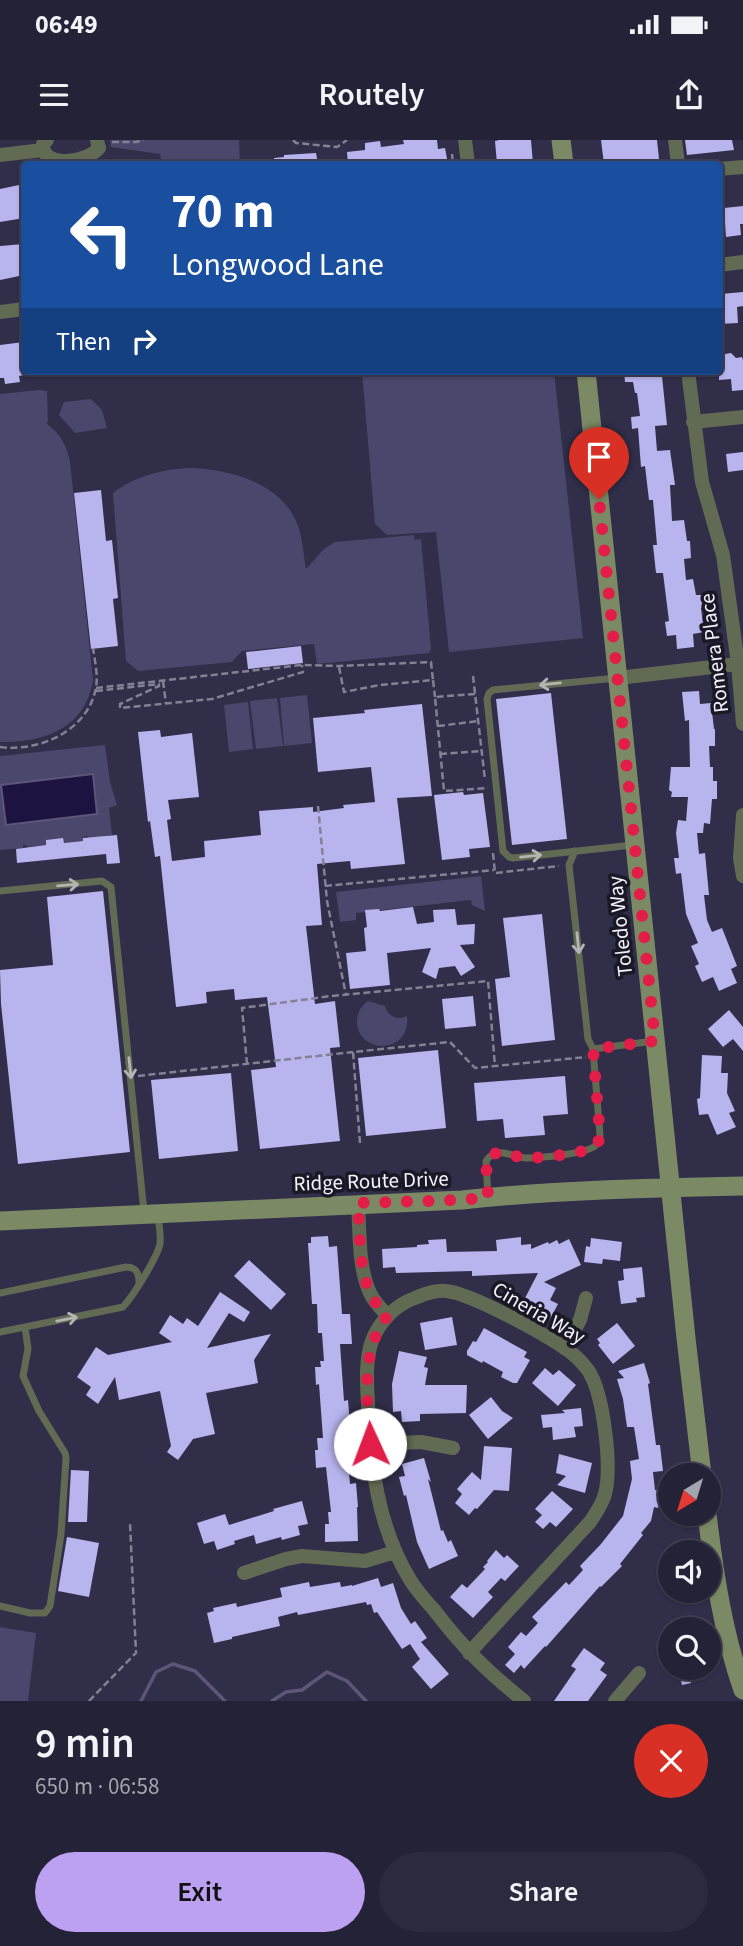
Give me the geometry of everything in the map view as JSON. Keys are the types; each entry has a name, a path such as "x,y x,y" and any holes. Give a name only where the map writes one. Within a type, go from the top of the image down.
{"main road":[{"path":"561,140 564,161"},
{"name":"Toledo Way","path":"586,375 701,1463"},
{"name":"Ridge Route Drive","path":"0,1221 743,1186"},
{"path":"709,1526 724,1623 743,1690"}],"street":[{"path":"465,140 468,161"},
{"path":"675,140 678,161"},
{"path":"0,155 45,145 46,156 57,161 83,159 97,152 103,141"},
{"path":"723,169 743,167"},
{"path":"723,264 743,262"},
{"path":"0,313 21,310"},
{"name":"Romera Place","path":"688,375 702,482 723,555 743,724"},
{"path":"693,422 743,416"},
{"path":"618,678 738,664"},
{"path":"743,815 740,858 743,876"},
{"path":"358,1203 362,1259 367,1284 375,1303 388,1315 372,1340 367,1382 372,1468 378,1500 395,1552 410,1580 469,1653 524,1701"},
{"name":"Cineria Way","path":"388,1315 414,1298 446,1291 470,1298 564,1348 583,1364 598,1390 607,1454 607,1480 601,1507 469,1653"},
{"path":"564,1348 580,1320 586,1298"},
{"path":"370,1444 421,1441 453,1448"},
{"path":"244,1573 302,1556 365,1561 395,1552"},
{"path":"615,1701 639,1673"}],"lane":[{"path":"618,678 493,690 487,699 492,750 503,851 509,857 635,845"},
{"path":"488,1197 486,1161 493,1155 500,1152 526,1158 585,1152 596,1146 600,1135 594,1053 588,1039 569,865 575,851"},
{"path":"0,891 102,881 111,887 131,1077 151,1215 159,1245 152,1262 123,1307 0,1332"},
{"path":"594,1053 655,1041"},
{"path":"0,1293 126,1267 135,1269 139,1283"},
{"path":"0,1606 45,1613 50,1606 63,1517 65,1453 39,1411 23,1376 28,1349 25,1327"}],"path":[{"path":"103,141 144,140"},
{"path":"293,140 296,143 337,147 347,140"},
{"path":"0,747 22,748 37,745 64,733 82,717 96,690 93,649"},
{"path":"96,690 302,665 431,663 444,791 496,787"},
{"path":"96,690 159,684 120,704 120,708 212,699 303,672 302,665"},
{"path":"339,666 344,692 380,685 433,680"},
{"path":"163,681 166,704"},
{"path":"435,698 489,693"},
{"path":"438,726 489,719"},
{"path":"440,754 492,750"},
{"path":"318,806 325,886 346,995"},
{"path":"325,886 495,870"},
{"path":"247,1064 242,1008 488,981 495,1066"},
{"path":"131,1077 450,1042 475,1068 594,1053"},
{"path":"351,1052 360,1143"},
{"path":"89,1701 136,1653 130,1523"}],"shaded area":[{"path":"110,140 239,140 240,161 161,161 160,154 111,147"},
{"path":"362,375 554,375 583,638 449,652 436,532 387,535 375,524"},
{"path":"47,391 46,423 62,440 70,462 93,680 82,710 60,729 32,739 0,742 0,394"},
{"path":"91,399 102,410 107,428 75,433 59,415 64,402"},
{"path":"187,468 234,474 277,496 296,521 306,569 324,549 335,542 414,535 415,540 421,539 431,649 429,653 317,664 314,644 242,651 232,662 138,671 126,661 113,493 148,475"},
{"path":"307,695 312,743 284,746 280,698"},
{"path":"277,698 283,746 256,749 250,701"},
{"path":"248,702 253,749 229,752 224,705"},
{"path":"105,745 110,782 117,805 109,808 112,835 89,841 88,836 83,837 83,841 64,843 46,840 46,845 23,845 23,848 0,850 0,756"},
{"path":"93,774 97,814 6,825 1,785"},
{"path":"481,876 485,911 472,905 471,900 356,913 356,920 340,922 336,892"},
{"path":"368,1001 385,1006 393,1017 407,1016 406,1029 401,1038 393,1044 373,1044 359,1031 358,1014"},
{"path":"0,1627 36,1633 28,1701 0,1701"}],"building":[{"path":"403,140 437,140 438,149 445,148 447,161 348,161 347,152 365,150 365,143 380,141 381,147 404,144"},
{"path":"531,140 533,161 497,161 495,141"},
{"path":"601,140 657,140 659,159 604,161"},
{"path":"685,140 732,140 734,150 687,155"},
{"path":"316,153 317,161 274,161 274,158"},
{"path":"21,185 21,218 0,222 0,189"},
{"path":"743,206 741,235 726,237 724,208"},
{"path":"21,244 21,276 0,280 0,246"},
{"path":"743,292 743,306 737,307 738,323 723,324 723,294"},
{"path":"21,342 21,375 24,375 19,376 20,382 5,384 4,378 0,378 0,345"},
{"path":"731,353 736,358 742,357 743,390 732,391 731,379 719,380 719,375 723,375 723,354"},
{"path":"624,375 662,376 667,425 655,426 657,451 670,450 675,485 670,485 672,521 684,520 691,558 684,559 686,580 693,579 696,595 703,595 705,608 701,608 704,632 693,634 694,647 677,649 676,635 667,636 665,622 669,621 663,573 656,573 653,545 657,545 653,500 649,500 645,466 641,467 638,428 632,429 631,417 640,416 637,393 633,382 625,382"},
{"path":"743,452 743,470 728,472 726,454"},
{"path":"101,490 106,541 112,540 118,598 113,599 118,646 91,649 74,493"},
{"path":"301,646 303,663 248,669 246,652"},
{"path":"699,691 700,704 711,703 715,746 709,746 710,767 713,767 713,781 717,781 717,799 712,799 710,824 704,823 703,833 697,833 699,854 705,853 709,895 704,895 707,920 712,932 722,928 737,966 731,969 737,983 719,991 713,977 702,982 695,966 699,964 691,946 698,943 686,914 681,873 676,874 674,858 679,858 676,833 678,820 686,821 688,797 671,797 672,792 669,790 671,767 690,767 689,720 685,721 682,692"},
{"path":"551,693 567,839 512,845 496,699"},
{"path":"422,704 432,796 397,798 405,864 351,869 350,861 317,864 322,925 306,926 315,1004 335,1001 340,1047 330,1048 340,1141 260,1149 251,1070 276,1067 267,997 235,1000 234,989 206,992 207,1003 176,1007 160,856 155,857 150,821 148,822 138,732 160,730 161,737 192,733 199,797 168,800 171,819 167,820 172,861 205,857 204,841 261,835 259,811 313,807 313,812 344,808 343,805 375,802 371,767 318,772 313,718"},
{"path":"463,792 464,795 483,793 490,847 469,849 470,857 442,860 434,795"},
{"path":"117,835 120,863 107,864 106,854 17,863 16,849 46,845 46,840 63,838 64,843 83,841 83,838"},
{"path":"103,891 130,1152 18,1164 1,1004 0,970 53,965 47,897"},
{"path":"413,907 417,924 434,922 433,910 455,909 457,925 475,924 474,944 460,945 475,967 461,976 455,966 439,968 436,979 422,972 431,948 387,953 390,985 350,989 346,953 366,951 365,910"},
{"path":"542,914 555,1040 502,1046 495,979 510,977 503,918"},
{"path":"473,996 476,1026 445,1029 442,999"},
{"path":"729,1010 743,1027 743,1051 733,1039 723,1047 708,1029"},
{"path":"438,1050 446,1128 366,1136 358,1058"},
{"path":"702,1055 722,1056 721,1073 728,1073 727,1093 735,1111 729,1113 736,1127 717,1135 708,1114 699,1115 697,1099 700,1098"},
{"path":"231,1073 238,1151 159,1159 151,1080"},
{"path":"565,1076 568,1114 543,1116 545,1135 505,1138 503,1119 477,1121 474,1083"},
{"path":"328,1236 329,1247 337,1246 342,1314 350,1314 352,1344 340,1344 344,1401 348,1400 350,1424 345,1425 350,1484 356,1483 358,1541 325,1542 325,1524 329,1524 328,1512 331,1512 326,1467 316,1468 317,1438 323,1438 315,1367 321,1367 320,1361 324,1361 322,1333 318,1333 317,1304 312,1304 308,1243 311,1243 311,1237"},
{"path":"521,1237 521,1245 531,1244 531,1249 548,1242 549,1244 557,1240 559,1244 569,1239 581,1265 544,1282 556,1288 550,1300 558,1304 549,1321 529,1310 531,1307 523,1302 538,1273 472,1276 472,1271 396,1273 395,1267 383,1268 382,1249 417,1247 429,1244 428,1240 446,1239 447,1252 497,1251 496,1240"},
{"path":"591,1238 622,1242 620,1261 603,1259 602,1264 584,1262 586,1246 590,1247"},
{"path":"249,1260 286,1294 271,1310 234,1276"},
{"path":"642,1267 645,1297 636,1298 637,1302 621,1304 618,1281 624,1280 623,1269"},
{"path":"220,1292 250,1312 244,1322 229,1313 207,1348 271,1334 254,1360 258,1383 206,1393 215,1434 193,1439 178,1460 167,1452 171,1446 160,1391 119,1400 115,1377 98,1404 86,1395 91,1387 77,1377 96,1347 108,1355 172,1342 159,1333 170,1315 183,1324 187,1318 198,1326"},
{"path":"452,1317 457,1345 425,1350 420,1323"},
{"path":"617,1323 635,1346 613,1364 598,1345 600,1343 597,1339"},
{"path":"484,1328 527,1352 524,1357 530,1360 517,1383 501,1377 503,1372 467,1355 473,1341 476,1342"},
{"path":"399,1351 427,1357 424,1367 428,1368 425,1385 467,1385 466,1413 420,1414 420,1421 402,1422 401,1411 393,1412 392,1384"},
{"path":"644,1363 650,1383 656,1445 660,1445 662,1463 658,1463 658,1472 653,1472 655,1490 658,1490 658,1508 654,1507 651,1521 620,1564 622,1566 600,1586 524,1669 521,1665 514,1673 505,1665 515,1654 508,1647 521,1632 526,1636 538,1623 532,1617 566,1582 569,1585 583,1570 580,1566 623,1516 632,1479 630,1461 639,1459 634,1427 627,1427 617,1379 624,1378 618,1371"},
{"path":"545,1368 553,1375 559,1370 576,1385 558,1406 532,1383"},
{"path":"491,1397 502,1411 513,1418 488,1439 469,1415"},
{"path":"581,1408 583,1426 574,1427 576,1437 553,1440 552,1427 543,1428 541,1415 565,1413 562,1410"},
{"path":"484,1446 512,1448 509,1491 494,1490 469,1515 455,1503 462,1494 457,1489 472,1472 481,1480"},
{"path":"559,1454 592,1463 585,1493 557,1485 566,1476 556,1473"},
{"path":"424,1458 441,1531 443,1530 448,1542 451,1540 458,1556 429,1569 417,1542 399,1477 405,1476 402,1464"},
{"path":"71,1470 89,1471 87,1522 68,1522"},
{"path":"552,1491 573,1509 556,1527 550,1522 543,1529 535,1522 542,1515 535,1509"},
{"path":"302,1501 308,1524 298,1526 300,1535 282,1540 281,1537 256,1544 254,1535 217,1550 214,1541 204,1544 197,1523 225,1514 229,1525"},
{"path":"67,1537 99,1543 89,1597 58,1591"},
{"path":"496,1550 504,1558 507,1555 519,1566 505,1581 501,1578 488,1592 493,1597 473,1618 450,1597 462,1584 467,1588 485,1569 483,1567"},
{"path":"378,1578 381,1587 393,1583 401,1608 411,1624 415,1621 427,1638 421,1642 449,1674 431,1689 412,1667 420,1659 410,1644 402,1649 377,1612 374,1613 371,1604 367,1605 366,1602 278,1617 280,1626 214,1643 207,1613 214,1611 213,1608 236,1603 237,1607 282,1597 280,1588 309,1582 310,1587 340,1582 341,1587"},
{"path":"584,1648 605,1663 600,1670 607,1675 588,1701 554,1701 576,1669 571,1666"},
{"path":"681,1680 696,1680 691,1683 682,1685"}],"waterway":[{"path":"141,1701 156,1672 173,1664 195,1671 225,1701"},
{"path":"272,1701 286,1692 302,1690 327,1672 347,1681 366,1701"}],"route":[{"path":"370,1444 367,1382 370,1353 372,1340 388,1315 375,1303 367,1284 362,1259 358,1203 488,1197 486,1161 493,1155 500,1152 526,1158 585,1152 596,1146 600,1135 593,1049 655,1041 599,499"}]}
